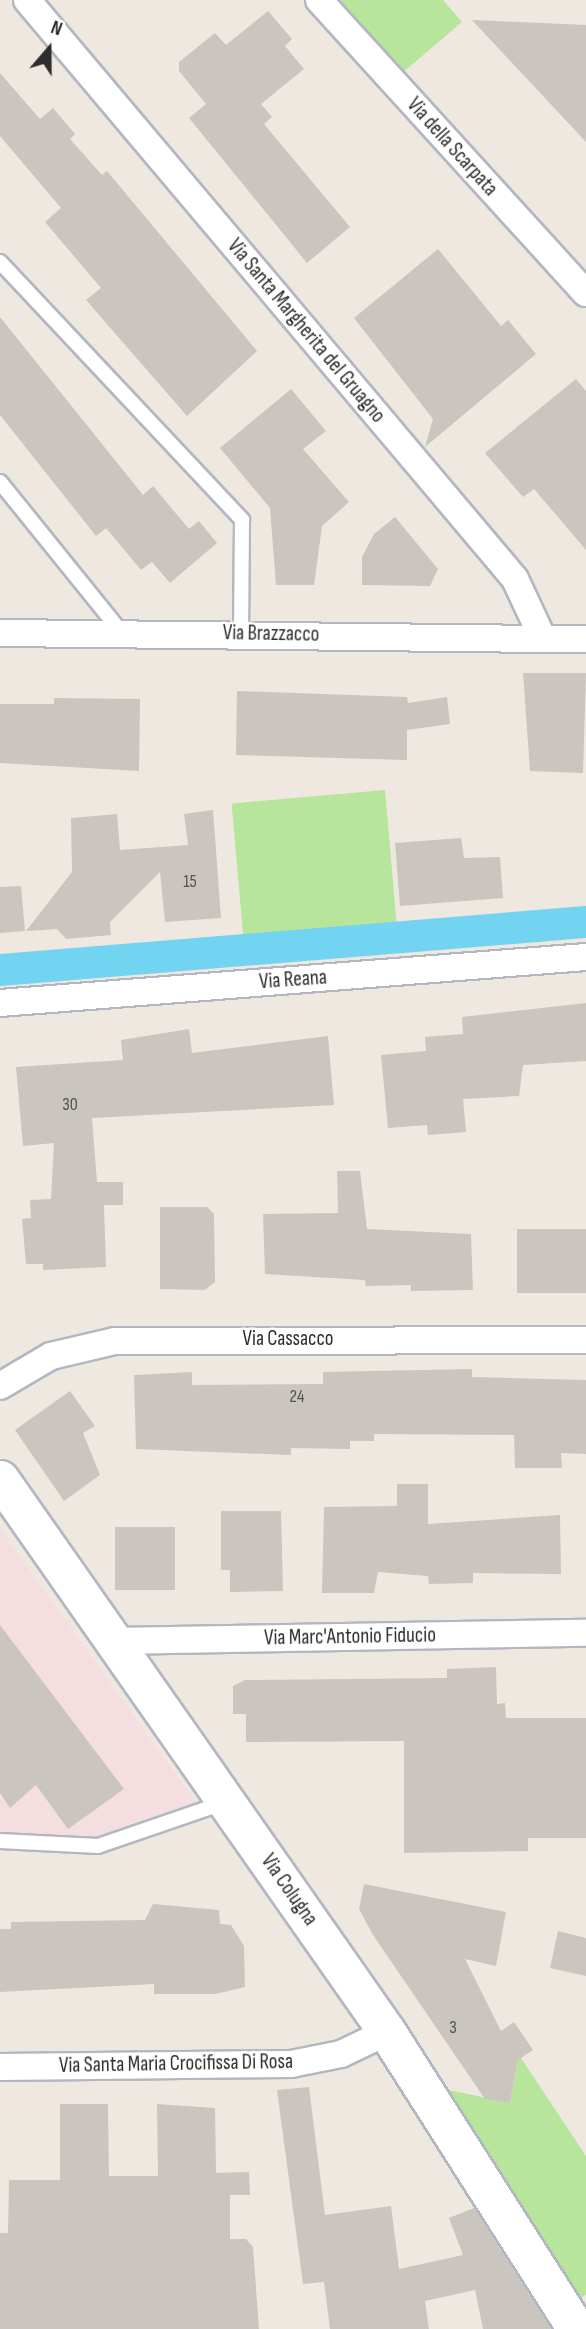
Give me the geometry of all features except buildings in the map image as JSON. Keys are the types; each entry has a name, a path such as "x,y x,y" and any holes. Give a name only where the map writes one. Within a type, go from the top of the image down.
{"street":[{"name":"Via Santa Margherita del Gruagno","path":"27,0 515,579 543,639"},
{"name":"Via della Scarpata","path":"319,0 586,293"},
{"name":"Via Brazzacco","path":"0,632 543,639"},
{"path":"543,639 586,639"},
{"name":"Via Reana","path":"0,1003 586,957"},
{"name":"Via Cassacco","path":"0,1386 51,1356 115,1341 586,1340"},
{"name":"Via Colugna","path":"0,1479 228,1801 387,2032 572,2318"},
{"name":"Via Marc'Antonio Fiducio","path":"113,1641 586,1633"},
{"name":"Via Santa Maria Crocifissa Di Rosa","path":"0,2067 290,2064 341,2054 387,2032"}],"lane":[{"path":"0,262 242,520 241,634"},
{"path":"0,482 122,634"},
{"path":"0,1841 98,1846 228,1801"}],"shaded area":[{"path":"0,1529 203,1812 104,1852 0,1851"}],"green space":[{"path":"338,0 443,0 462,22 401,74"},
{"path":"385,790 397,928 244,942 232,803"},
{"path":"519,2055 586,2156 586,2295 580,2298 449,2090 510,2103"}],"waterway":[{"path":"0,970 586,922"}]}
